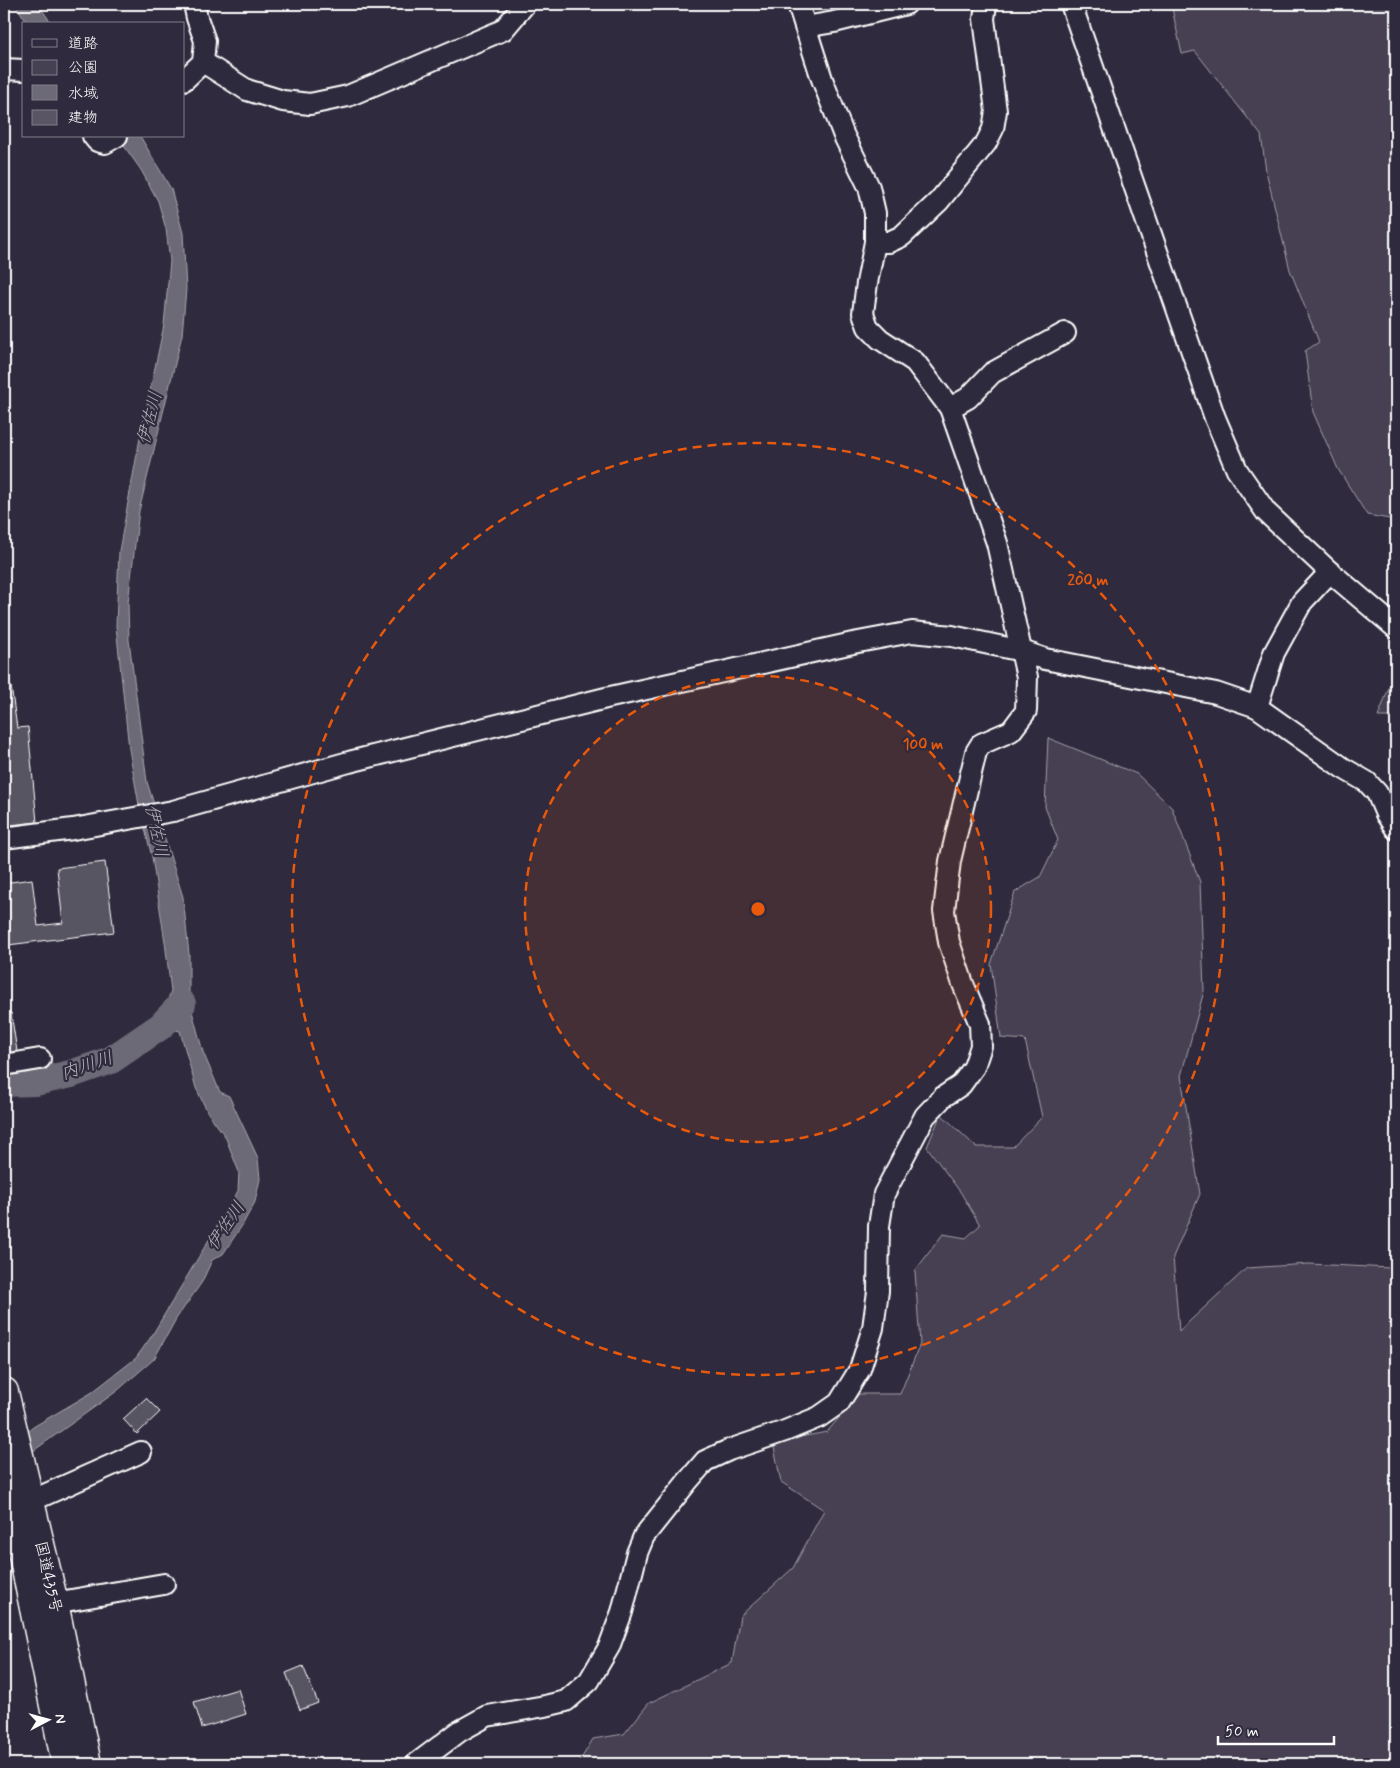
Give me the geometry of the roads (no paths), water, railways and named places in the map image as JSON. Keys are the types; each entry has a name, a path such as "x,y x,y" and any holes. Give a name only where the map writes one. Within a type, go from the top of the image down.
{"highway":[{"name":"国道435号","path":"4,1392 14,1431 11,1473 14,1516 66,1764"},
{"name":"国道435号","path":"11,1473 31,1501 87,1764"}],"street":[{"path":"185,79 203,62 205,41 194,4"},
{"path":"203,62 247,90 282,101 310,104 348,96 503,30 525,4"},
{"path":"416,1764 460,1731 487,1716 566,1701 589,1681 610,1646 622,1612 637,1552 644,1536 686,1482 705,1462 730,1450 785,1431 818,1417 839,1402 860,1369 873,1328 878,1292 879,1226 884,1194 925,1116 943,1097 962,1085 974,1067 981,1046 980,1024 963,984 949,942 944,910 950,861 976,752 981,744 1011,731 1026,711 1027,677 997,543 950,408 915,362 880,339 868,328 863,313 866,283 875,242 875,213 869,187 844,136 822,79 798,4"},
{"path":"806,27 906,4"},
{"path":"875,242 889,242 902,236 939,200 986,144 993,128 996,111 984,19 986,4"},
{"path":"1071,4 1215,418 1237,470 1266,512 1330,572 1396,628"},
{"path":"4,69 22,70"},
{"path":"950,408 968,398 992,373 1065,333"},
{"path":"1257,707 1274,653 1302,602 1330,572"},
{"path":"4,838 73,829 173,811 349,762 587,702 843,645 912,632 952,636 1022,651 1045,659 1216,693 1257,707 1343,768 1367,782 1376,793 1396,829"},
{"path":"4,1065 40,1059"},
{"path":"31,1501 141,1452"},
{"path":"54,1603 164,1584"}],"water":[{"path":"15,4 38,4 51,22 27,22"},
{"name":"伊佐川","path":"118,138 141,138 171,189 183,233 186,289 182,335 139,511 128,603 129,640 147,782 183,897 189,954 189,1000 203,1052 220,1092 229,1096 258,1158 260,1179 255,1202 243,1224 223,1254 212,1260 202,1282 176,1319 154,1359 117,1391 4,1474 4,1453 33,1427 91,1393 136,1358 151,1337 238,1191 239,1172 225,1136 208,1113 196,1088 180,1031 168,1028 164,1010 171,991 165,942 152,857 139,805 129,749 116,626 119,551 164,325 170,261 166,229 158,201 141,170"}],"waterway":[{"name":"内川川","path":"4,1083 35,1082 71,1074 111,1060 161,1026 182,1004"}]}
